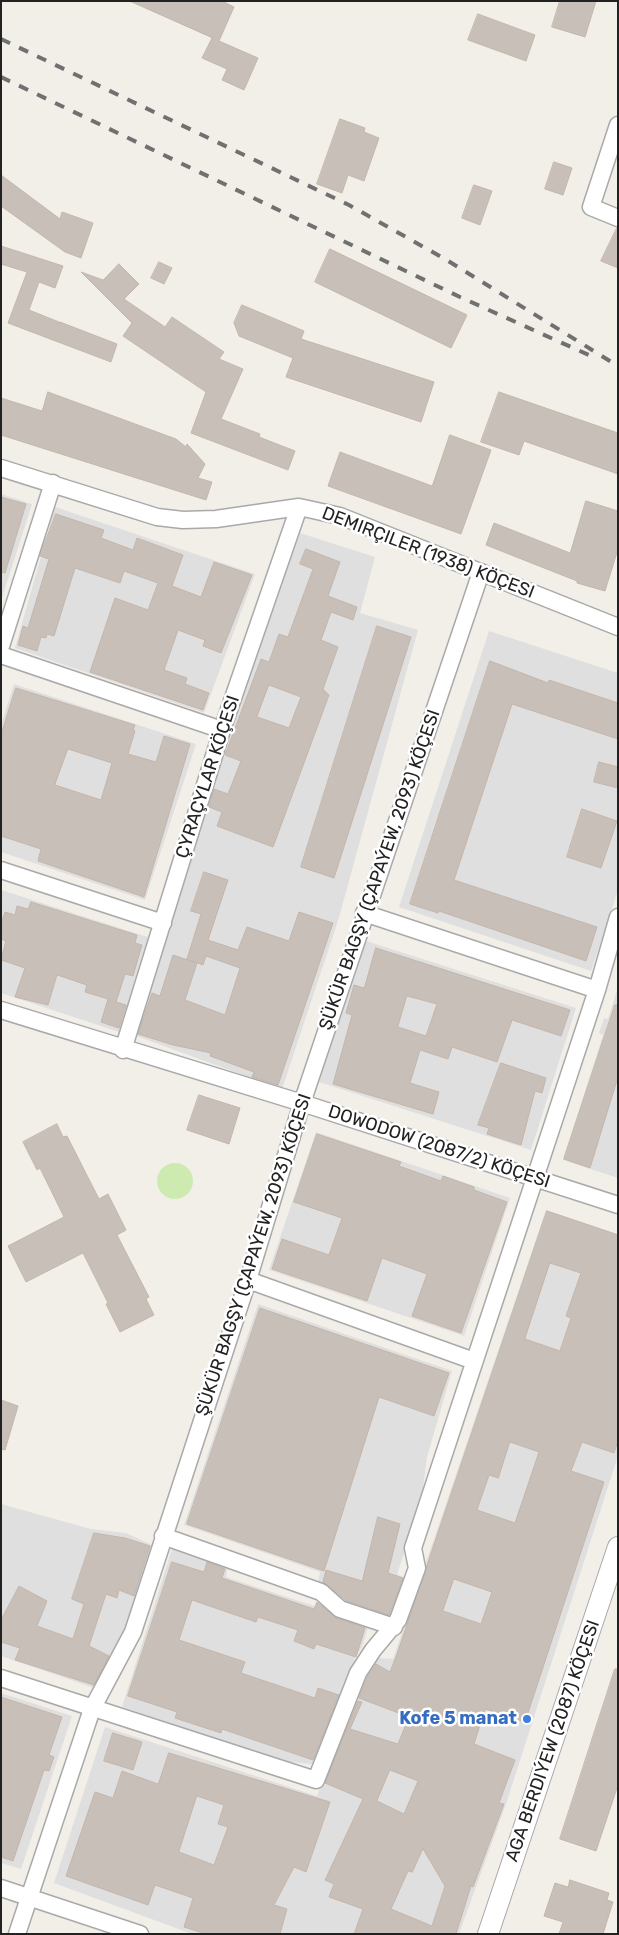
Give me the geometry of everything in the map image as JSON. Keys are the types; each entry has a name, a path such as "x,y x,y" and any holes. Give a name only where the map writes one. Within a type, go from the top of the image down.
{"street":[{"path":"618,125 591,207 618,218"},
{"name":"DEMIRÇILER (1938) KÖÇESI","path":"1,468 157,517 183,520 216,519 299,507 340,516 618,627"},
{"path":"1,646 52,483"},
{"name":"ÇYRAÇYLAR KÖÇESI","path":"123,1050 222,730 299,507"},
{"name":"ŞÜKÜR BAGŞY (ÇAPAÝEW, 2093) KÖÇESI","path":"17,1934 92,1709 133,1632 248,1280 302,1103 364,913 481,572"},
{"path":"1,656 222,730"},
{"path":"1,870 163,923"},
{"path":"364,913 597,990"},
{"path":"1,1678 316,1780 358,1672 373,1650 394,1627 417,1568 413,1548 536,1178 597,990 618,917"},
{"name":"DOWODOW (2087/2) KÖÇESI","path":"1,1010 123,1050 302,1103 618,1205"},
{"path":"248,1280 474,1361"},
{"path":"163,1536 321,1592 340,1609 394,1627"},
{"name":"AGA BERDIÝEW (2087) KÖÇESI","path":"488,1934 618,1547"},
{"path":"1,1888 140,1934"}],"shaded area":[{"path":"1,494 32,504 1,601"},
{"path":"55,507 255,574 204,713 15,648"},
{"path":"300,533 375,557 360,613 418,630 338,921 282,1089 136,1036 204,807"},
{"path":"489,631 618,673 618,890 591,971 399,907"},
{"path":"14,684 196,744 145,900 1,852 1,725"},
{"path":"1,890 148,937 119,1032 1,993"},
{"path":"363,940 576,1008 531,1150 319,1082"},
{"path":"618,987 618,1178 563,1160 603,1035 599,1033 604,1018 608,1019"},
{"path":"316,1132 510,1198 464,1336 269,1270"},
{"path":"546,1210 618,1234 618,1456 506,1804 459,1934 192,1934 54,1883 105,1727 317,1796 345,1718 365,1674 377,1658 393,1659"},
{"path":"258,1304 452,1371 427,1457 421,1503 397,1574 409,1580 394,1621 374,1618 346,1602 349,1592 318,1582 320,1572 184,1525"},
{"path":"1,1504 91,1529 126,1533 152,1545 127,1628 94,1688 1,1656"},
{"path":"172,1549 228,1566 226,1577 369,1624 362,1647 355,1658 318,1765 282,1761 122,1707"},
{"path":"1,1693 72,1716 21,1869 1,1863"}],"green space":[{"path":"175,1163 182,1164 188,1168 192,1174 192,1188 188,1194 182,1198 175,1199 168,1198 162,1194 158,1188 157,1181 158,1174 162,1168 168,1164"}],"building":[{"path":"130,1 222,1 234,7 219,41 258,58 244,90 222,80 227,69 202,58 212,38"},
{"path":"560,1 596,1 585,37 552,27"},
{"path":"478,14 535,35 526,61 468,40"},
{"path":"340,119 365,128 364,132 379,138 364,181 348,175 342,193 317,184"},
{"path":"554,162 572,168 563,195 545,189"},
{"path":"1,175 60,219 62,212 93,223 81,258 65,252 1,206"},
{"path":"474,185 492,191 480,225 462,218"},
{"path":"618,228 618,268 601,261"},
{"path":"1,246 63,266 55,288 39,282 29,310 59,322 58,324 60,322 117,344 111,362 8,323 27,272 1,264"},
{"path":"330,249 467,315 451,348 315,282"},
{"path":"159,262 172,268 164,284 151,278"},
{"path":"119,264 139,284 124,299 165,327 172,317 224,352 219,359 243,369 221,419 260,434 259,437 295,451 288,470 191,433 206,392 123,336 132,323 81,272 103,280"},
{"path":"242,305 304,331 301,339 434,382 421,422 286,377 293,358 239,336 234,323"},
{"path":"48,392 176,439 186,447 187,444 205,464 198,478 212,482 206,500 1,435 1,398 42,411"},
{"path":"499,392 618,433 618,474 524,441 519,455 481,442"},
{"path":"450,435 491,450 461,534 328,486 340,452 432,486"},
{"path":"1,497 26,504 5,573 1,572"},
{"path":"586,501 618,511 618,549 605,591 577,583 577,581 486,545 494,523 570,553"},
{"path":"56,514 104,530 101,538 133,550 137,538 183,555 172,586 201,597 214,562 252,575 221,653 203,646 205,640 178,630 164,670 187,678 185,684 209,693 203,710 90,672 115,598 148,610 158,583 124,571 120,583 75,568 54,636 47,634 46,638 41,637 37,651 18,645 23,626 28,628 49,559 40,556"},
{"path":"306,549 340,562 328,596 357,607 353,620 331,612 321,640 338,647 323,689 329,695 273,847 217,826 222,812 209,807 214,789 228,794 241,761 225,755 261,659 269,662 279,634 288,637 313,569 300,564","holes":["269,685 301,697 289,728 257,717"]},
{"path":"377,626 411,637 334,878 301,867"},
{"path":"490,661 548,683 549,680 618,703 618,739 512,704 454,880 597,927 586,961 439,911 438,913 410,904"},
{"path":"16,688 135,725 128,754 156,762 164,736 190,744 144,897 38,861 41,849 1,836 1,735","holes":["68,749 112,763 101,800 55,785"]},
{"path":"599,762 618,767 618,788 594,782"},
{"path":"582,809 617,821 601,868 567,857"},
{"path":"204,872 228,880 208,940 238,950 247,927 289,941 299,912 333,923 278,1085 252,1077 254,1072 210,1056 211,1053 173,1045 138,1034 152,993 160,996 173,955 197,963 185,1000 225,1015 240,968 206,956 203,965 187,959 201,914 191,911"},
{"path":"31,902 137,935 135,943 142,945 133,976 125,974 116,1002 126,1005 119,1028 101,1022 108,999 85,992 87,985 57,975 48,1005 15,997 25,968 1,960 6,941 1,939 1,924 5,912 15,915 17,906 28,909"},
{"path":"376,948 570,1010 561,1036 512,1020 497,1062 452,1047 448,1059 420,1050 410,1083 439,1092 433,1114 333,1084 352,1015 346,1013 354,985 364,988","holes":["407,996 437,1004 426,1036 398,1027"]},
{"path":"615,1005 618,1005 618,1077 590,1168 564,1159"},
{"path":"501,1063 546,1078 542,1093 535,1091 521,1145 487,1134 489,1128 478,1125"},
{"path":"199,1095 240,1108 229,1144 187,1130"},
{"path":"57,1124 63,1137 67,1136 99,1199 108,1194 126,1230 117,1235 149,1297 146,1299 154,1315 120,1332 83,1253 26,1282 8,1246 64,1217 40,1168 37,1170 23,1142"},
{"path":"317,1134 401,1162 399,1166 441,1181 443,1176 474,1187 474,1190 507,1202 461,1333 412,1316 427,1274 382,1258 367,1301 272,1269 282,1239 329,1255 342,1218 294,1202"},
{"path":"547,1211 618,1235 618,1441 614,1453 582,1442 571,1471 604,1482 525,1722 485,1709 474,1744 515,1760 499,1803 504,1804 473,1887 471,1886 456,1934 354,1934 363,1909 329,1897 334,1884 325,1880 363,1799 325,1783 358,1701 362,1702 350,1729 398,1744 409,1717 359,1698 367,1678 376,1664 390,1672","holes":["550,1263 581,1273 566,1316 571,1318 560,1351 525,1339","510,1442 539,1452 515,1523 477,1510 489,1475 498,1478","454,1579 492,1592 481,1624 443,1611","390,1770 418,1781 404,1814 377,1801","423,1849 445,1886 432,1926 391,1909 408,1871 412,1872"]},
{"path":"260,1308 449,1373 434,1416 379,1397 324,1571 187,1524"},
{"path":"1,1400 18,1406 5,1450 1,1449"},
{"path":"378,1517 400,1524 388,1573 403,1578 389,1615 345,1600 323,1582 326,1570 362,1581"},
{"path":"94,1533 125,1538 150,1546 134,1596 119,1590 117,1598 106,1594 89,1646 109,1656 94,1685 15,1660 20,1648 1,1642 1,1620 19,1586 47,1601 37,1626 73,1639 84,1604 72,1599"},
{"path":"172,1562 204,1572 207,1562 225,1569 222,1578 314,1609 317,1602 336,1618 365,1628 356,1657 316,1644 314,1649 294,1641 298,1630 258,1617 256,1622 192,1600 179,1640 245,1662 241,1673 315,1698 318,1688 339,1695 313,1760 222,1729 221,1733 175,1718 177,1712 128,1696"},
{"path":"615,1669 618,1669 618,1785 596,1851 560,1839"},
{"path":"1,1697 62,1717 49,1755 54,1757 49,1771 44,1770 13,1861 1,1857"},
{"path":"113,1733 142,1742 133,1770 104,1761"},
{"path":"169,1753 330,1802 306,1872 294,1867 274,1905 287,1909 280,1934 206,1934 184,1927 193,1898 155,1885 148,1905 66,1876 95,1792 113,1798 122,1771 158,1784","holes":["197,1796 224,1805 218,1824 228,1827 214,1865 179,1852"]},
{"path":"570,1880 609,1893 607,1900 613,1902 603,1934 559,1934 563,1922 544,1916 555,1883 568,1887"}],"railway":[{"path":"1,39 349,205 445,259 618,366"},
{"path":"1,77 460,297 591,356"}],"place":[{"name":"Kofe 5 manat","path":"527,1719"}]}
